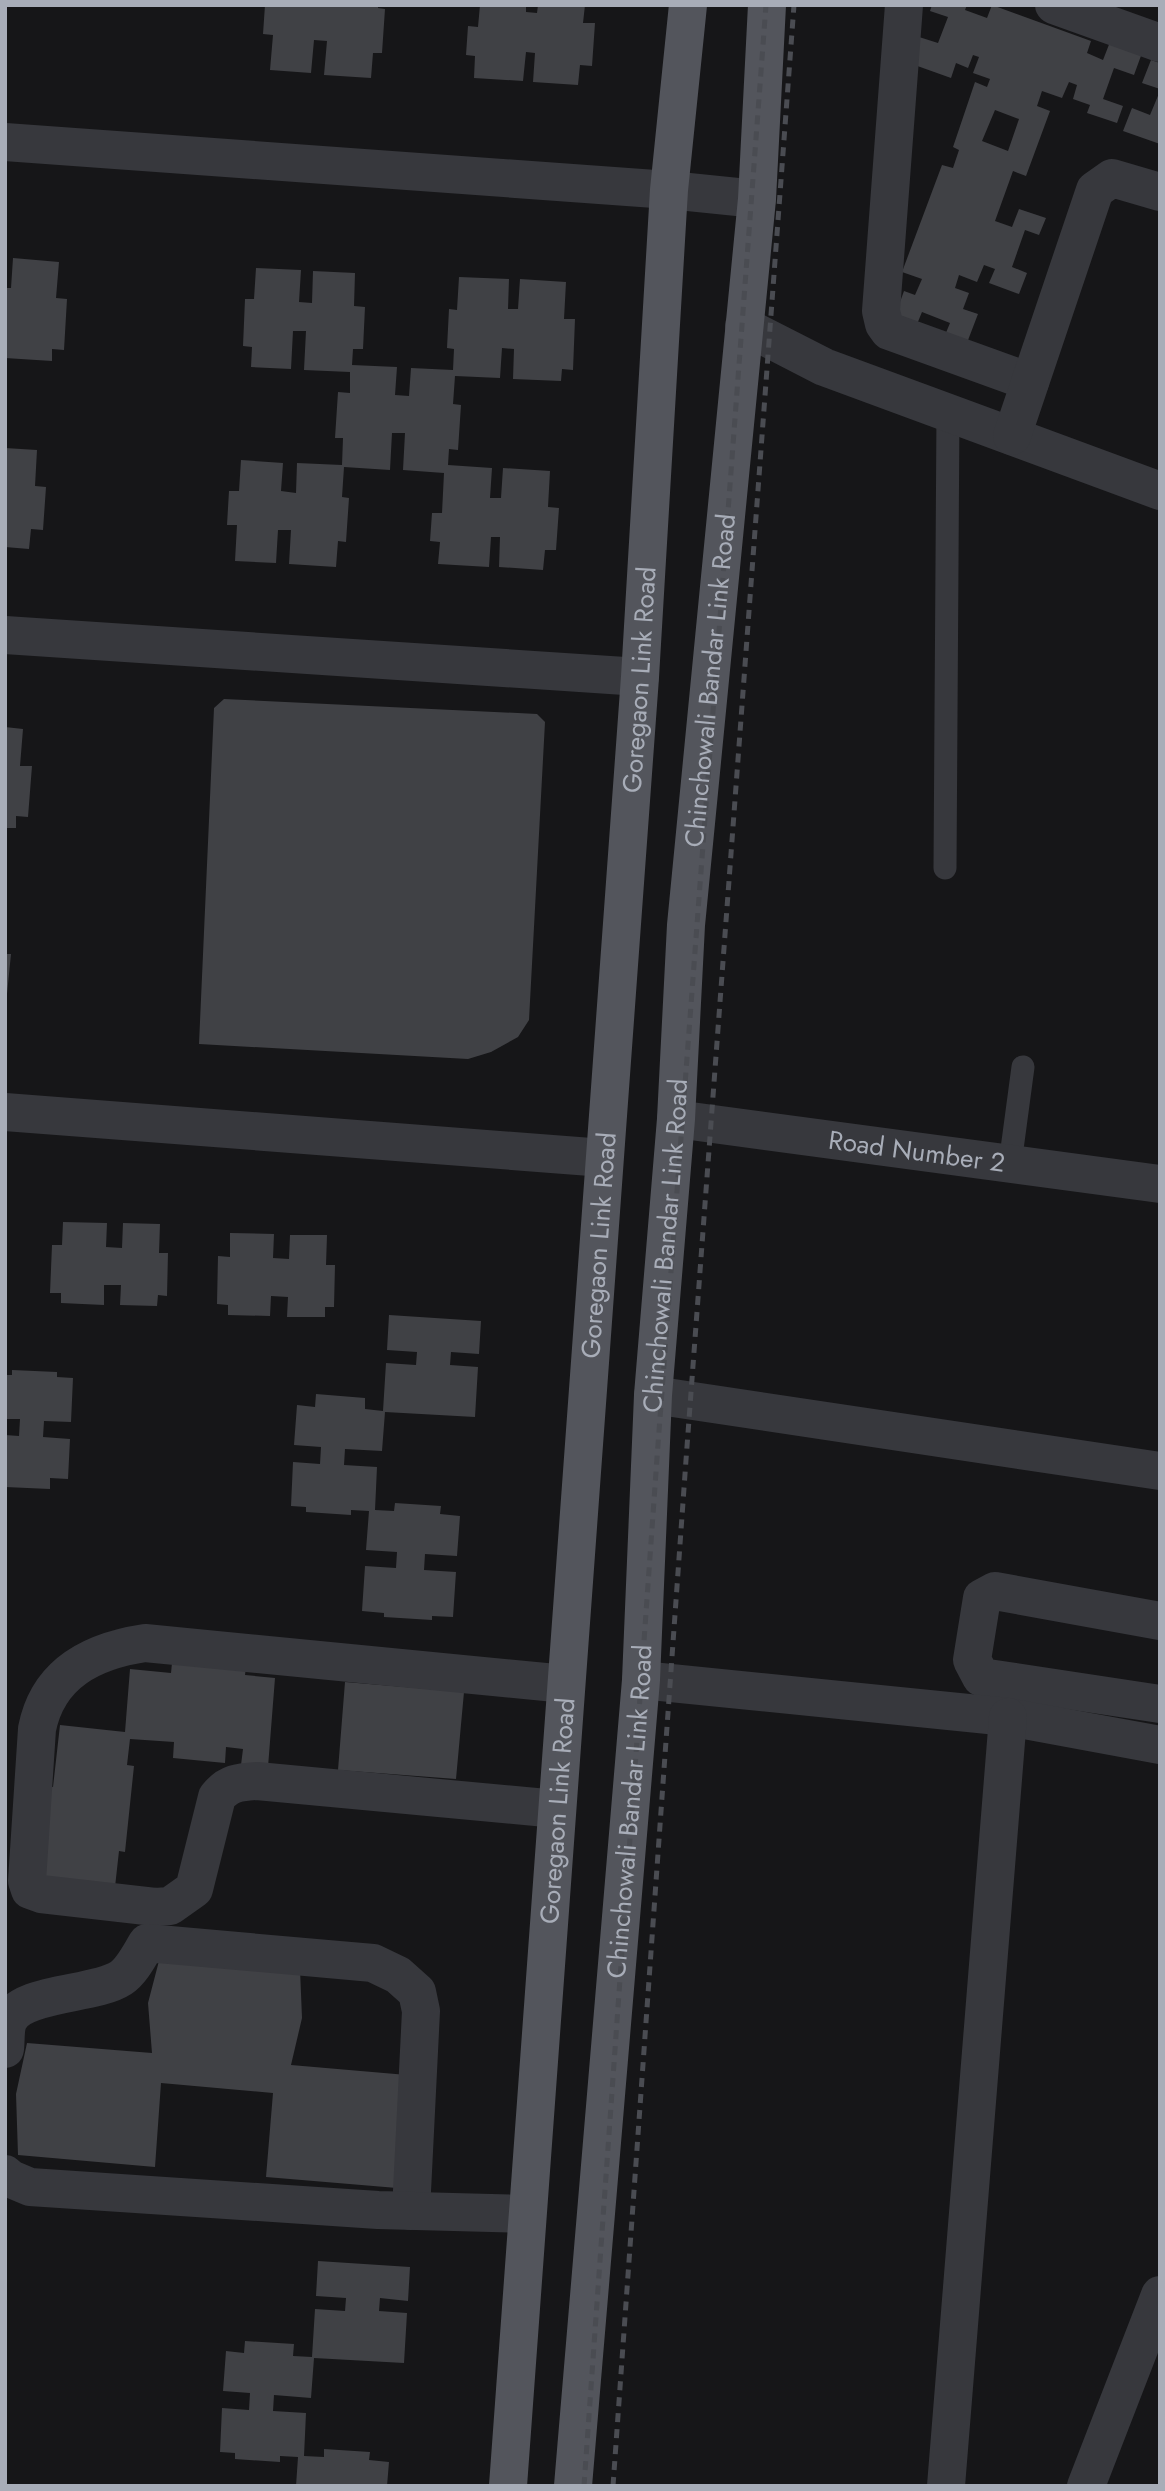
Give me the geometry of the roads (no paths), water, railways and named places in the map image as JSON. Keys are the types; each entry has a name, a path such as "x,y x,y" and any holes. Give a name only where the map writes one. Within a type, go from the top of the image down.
{"main road":[{"name":"Goregaon Link Road","path":"508,2486 640,677 669,190 688,5"},
{"name":"Chinchowali Bandar Link Road","path":"573,2486 641,1680 653,1395 676,1119 686,925 757,199 767,5"}],"street":[{"path":"904,5 881,311 884,324 889,331 1030,382"},
{"path":"1054,5 1160,43"},
{"path":"5,142 669,190 757,199"},
{"path":"1012,436 1095,190 1112,178 1160,192"},
{"path":"744,326 824,367 1160,491"},
{"path":"5,635 640,677"},
{"path":"5,1112 604,1158"},
{"name":"Road Number 2","path":"676,1119 1160,1184"},
{"path":"653,1395 1160,1471"},
{"path":"1160,1621 995,1591 982,1598 972,1660 981,1677 1160,1704"},
{"path":"557,1809 257,1781 239,1782 225,1787 217,1797 194,1889 170,1906 155,1907 41,1894 30,1890 27,1881 37,1729 41,1711 50,1691 75,1666 121,1646 145,1643 566,1684"},
{"path":"641,1680 1007,1717 1160,1745"},
{"path":"946,2486 1007,1717"},
{"path":"5,2049 8,2021 18,2008 42,1999 101,1988 124,1977 147,1943 373,1963 398,1975 417,1992 421,2011 411,2211"},
{"path":"5,2174 30,2187 411,2211 527,2214"},
{"path":"1086,2486 1160,2295"}],"lane":[{"path":"944,868 948,411"},
{"path":"1010,1164 1023,1067"}],"railway":[{"path":"584,2486 657,1458 766,5"},
{"path":"613,2486 794,5"}]}
